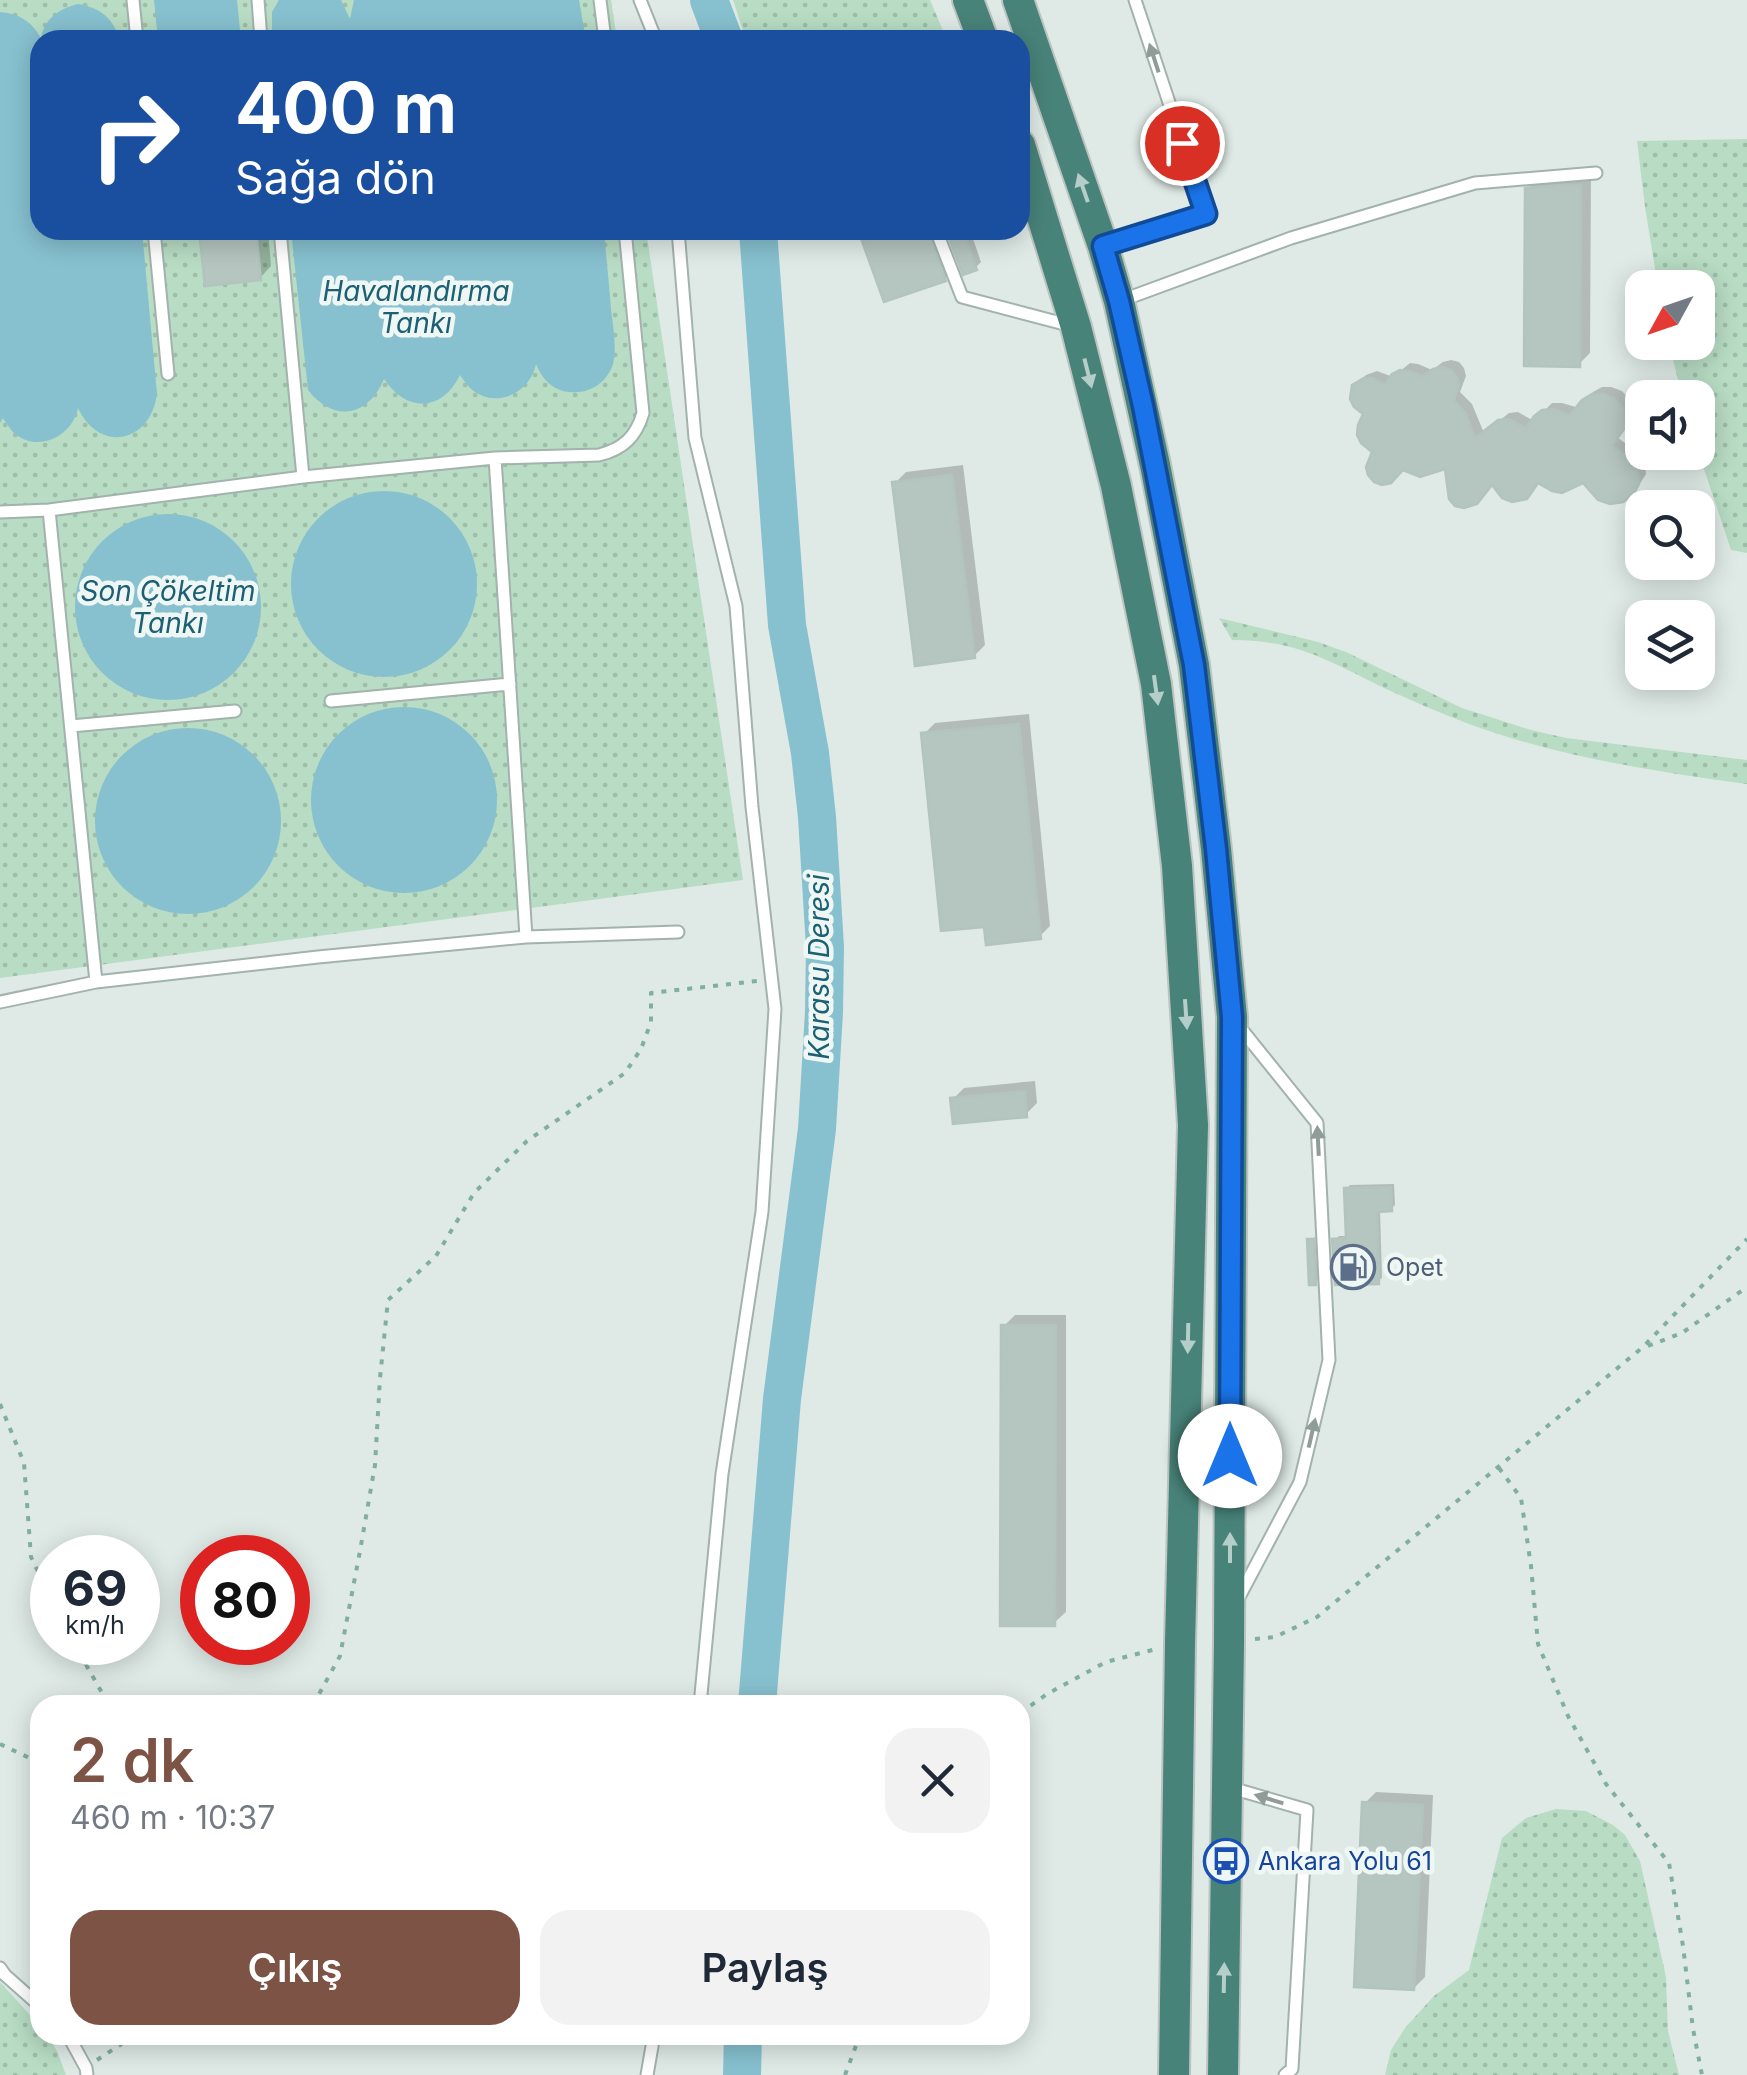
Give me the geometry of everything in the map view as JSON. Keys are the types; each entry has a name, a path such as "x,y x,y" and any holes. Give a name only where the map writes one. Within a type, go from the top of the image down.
{"highway":[{"path":"968,0 979,30"},
{"path":"1018,0 1028,30"},
{"path":"1030,35 1103,246 1149,436 1194,665 1232,1017 1223,2075"},
{"path":"1030,178 1076,327 1116,486 1156,684 1177,866 1193,1126 1174,2075"}],"lane":[{"path":"134,0 136,30"},
{"path":"258,0 260,30"},
{"path":"600,0 603,30"},
{"path":"640,0 652,30"},
{"path":"1103,246 1206,214 1135,0"},
{"path":"1119,301 1291,238 1475,183 1596,173"},
{"path":"155,240 168,374"},
{"path":"281,240 303,478"},
{"path":"0,512 50,510 495,458 599,454 623,445 639,426 644,400 626,240"},
{"path":"679,240 695,438 736,606 752,807 776,1009 762,1212 722,1474 701,1695"},
{"path":"940,240 962,297 1076,327"},
{"path":"495,458 526,937"},
{"path":"50,510 96,982"},
{"path":"331,701 510,684"},
{"path":"70,726 236,711"},
{"path":"0,1002 96,982 337,955 526,937 678,932"},
{"path":"1229,1629 1300,1482 1329,1360 1317,1124 1232,1017"},
{"path":"1227,1786 1307,1810 1292,2069 1284,2075"},
{"path":"0,1968 30,1997"},
{"path":"73,2045 86,2072"},
{"path":"647,2075 652,2045"}],"path":[{"path":"319,1695 340,1656 363,1534 375,1465 388,1300 436,1256 474,1193 527,1142 624,1073 642,1050 650,1022 651,993 772,980"},
{"path":"1229,1629 1275,1636 1317,1618 1643,1347 1747,1239"},
{"path":"1643,1347 1682,1333 1747,1287"},
{"path":"0,1404 24,1462 30,1543"},
{"path":"1499,1468 1521,1498 1538,1644 1561,1698 1606,1784 1669,1863 1702,2075"},
{"path":"1030,1706 1106,1662 1180,1642"},
{"path":"86,1665 102,1695"},
{"path":"0,1744 30,1758"},
{"path":"86,2072 121,2045"},
{"path":"846,2075 856,2045"}],"green space":[{"path":"0,0 611,0 616,30 30,30 30,240 647,240 743,880 0,978"},
{"path":"733,0 930,0 943,30 743,30"},
{"path":"1747,139 1747,553 1731,550 1715,502 1715,490 1711,490 1704,470 1715,470 1715,380 1678,380 1673,360 1715,360 1715,270 1655,270 1637,141"},
{"path":"1219,618 1346,652 1462,708 1531,730 1566,738 1747,760 1747,784 1606,761 1503,736 1426,707 1311,654 1275,644 1232,640"},
{"path":"1556,1809 1586,1811 1613,1825 1625,1835 1640,1861 1666,1977 1668,2031 1679,2075 1385,2075 1391,2050 1405,2028 1434,1996 1469,1970 1502,1838 1526,1818"},
{"path":"0,1982 30,2015 30,2045 53,2045 66,2075 0,2075"}],"water":[{"path":"154,0 237,0 240,30 157,30"},
{"path":"279,0 341,0 350,19 354,0 579,0 584,30 272,30 272,12"},
{"path":"78,4 93,8 105,15 116,30 44,30 54,15"},
{"path":"0,12 24,19 33,27 30,240 143,240 157,394 145,424 123,437 98,432 78,408 69,427 43,442 22,438 3,418 0,423"},
{"name":"Havalandırma Tankı","path":"292,240 605,240 615,344 610,371 596,386 584,391 558,389 541,375 536,364 527,384 500,398 479,395 460,375 444,396 424,404 403,398 384,379 369,401 350,411 329,408 308,390"},
{"name":"Son Çökeltim Tankı","path":"384,491 420,498 450,518 470,548 477,584 470,620 450,650 420,670 384,677 348,670 318,650 298,620 291,584 298,548 318,518 348,498"},
{"name":"Son Çökeltim Tankı","path":"168,514 204,521 234,541 254,571 261,607 254,643 234,673 204,693 168,700 132,693 102,673 82,643 75,607 82,571 102,541 132,521"},
{"path":"404,707 440,714 470,734 490,764 497,800 490,836 470,866 440,886 404,893 368,886 338,866 318,836 311,800 318,764 338,734 368,714"},
{"path":"188,728 224,735 254,755 274,785 281,821 274,857 254,887 224,907 188,914 152,907 122,887 102,857 95,821 102,785 122,755 152,735"}],"building":[{"path":"1581,185 1580,367 1524,366 1525,188"},
{"path":"200,240 257,240 261,280 205,286"},
{"path":"862,240 931,240 946,281 884,302"},
{"path":"950,240 966,240 977,270 963,275"},
{"path":"1433,369 1451,370 1457,377 1454,401 1465,412 1475,438 1498,420 1509,419 1526,428 1542,410 1570,415 1592,394 1614,398 1623,408 1625,421 1612,446 1625,455 1625,470 1637,470 1636,490 1625,490 1625,501 1610,504 1598,500 1583,483 1562,493 1538,483 1527,499 1512,502 1502,498 1492,485 1477,504 1464,508 1449,499 1445,469 1420,477 1403,470 1391,483 1374,482 1366,467 1372,452 1357,435 1363,414 1350,399 1352,385 1364,378 1385,384 1400,370 1422,376"},
{"path":"952,475 975,658 915,666 892,482"},
{"path":"1019,724 1041,939 986,945 984,927 941,931 921,733"},
{"path":"1025,1091 1027,1117 953,1124 950,1098"},
{"path":"1391,1187 1392,1211 1377,1212 1379,1284 1335,1285 1332,1239 1346,1238 1344,1188"},
{"path":"1307,1239 1314,1239 1316,1285 1309,1285"},
{"path":"1001,1325 1056,1325 1055,1626 1000,1626"},
{"path":"1362,1802 1423,1805 1414,1990 1354,1987"}],"waterway":[{"name":"Karasu Deresi","path":"709,0 720,30"},
{"name":"Karasu Deresi","path":"758,1695 782,1399 817,1129 825,947 810,753 787,625 759,240"},
{"name":"Karasu Deresi","path":"742,2075 743,2045"}],"place":[{"name":"Opet","path":"1353,1267"},
{"name":"Ankara Yolu 61","path":"1226,1861"}],"route":[{"path":"1182,143 1206,214 1103,246 1143,406 1194,665 1216,849 1232,1017 1230,1456"}]}
